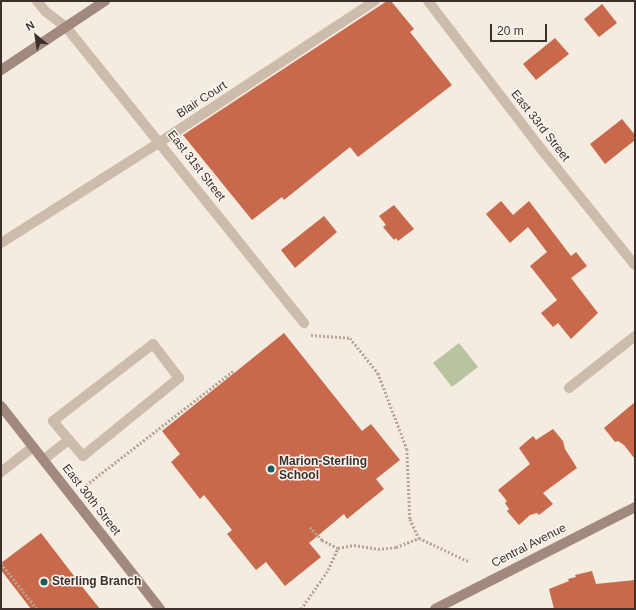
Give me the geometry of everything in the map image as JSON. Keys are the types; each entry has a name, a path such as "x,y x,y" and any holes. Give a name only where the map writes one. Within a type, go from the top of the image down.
{"street":[{"name":"East 31st Street","path":"37,1 46,12 66,27 304,323"},
{"path":"1,70 105,1"},
{"name":"Blair Court","path":"1,243 160,142 375,1"},
{"name":"East 33rd Street","path":"428,1 538,145 635,265"},
{"path":"569,388 635,336"},
{"path":"153,344 179,378 83,456 69,440 53,420 153,344"},
{"name":"East 30th Street","path":"1,406 160,609"},
{"path":"43,460 69,440"},
{"path":"1,472 33,447"},
{"name":"Central Avenue","path":"435,609 450,605 635,507"}],"path":[{"path":"304,323 311,336 350,338 378,373 407,449 410,519 419,538 470,562"},
{"path":"86,485 233,371"},
{"path":"310,527 322,540 338,548 354,546 378,549 419,538"},
{"path":"300,609 328,570 338,548"},
{"path":"1,563 37,609"}],"green space":[{"path":"459,343 478,367 452,387 433,363"}],"building":[{"path":"387,1 391,1 414,29 410,32 452,85 358,157 350,147 284,200 282,197 252,220 183,135"},
{"path":"602,4 617,23 599,37 584,19"},
{"path":"555,38 569,54 536,80 523,64"},
{"path":"622,119 635,135 635,140 605,164 590,144"},
{"path":"501,201 513,215 529,201 571,256 576,252 587,266 571,278 598,313 571,339 558,323 553,327 541,313 557,300 530,266 547,252 528,227 510,243 486,214"},
{"path":"394,205 414,229 398,241 396,238 394,240 383,227 386,225 379,216"},
{"path":"324,216 337,232 295,268 281,250"},
{"path":"284,333 362,431 371,424 400,460 376,479 384,489 347,519 344,514 309,543 321,557 285,586 266,562 256,570 227,534 232,530 204,495 200,499 171,462 180,454 162,431"},
{"path":"635,402 635,459 624,445 618,441 615,442 604,428"},
{"path":"553,429 563,441 565,449 577,468 543,493 553,504 539,515 537,513 530,515 519,525 507,511 509,509 505,503 507,501 498,490 530,464 519,448 533,436 536,440"},
{"name":"Sterling Branch","path":"41,533 100,609 31,609 1,570 1,563"},
{"path":"592,571 596,584 635,580 635,609 554,609 549,589 569,581 568,579 576,577 575,575"}],"place":[{"name":"Marion-Sterling School","path":"271,469"},
{"name":"Sterling Branch","path":"44,582"}]}
